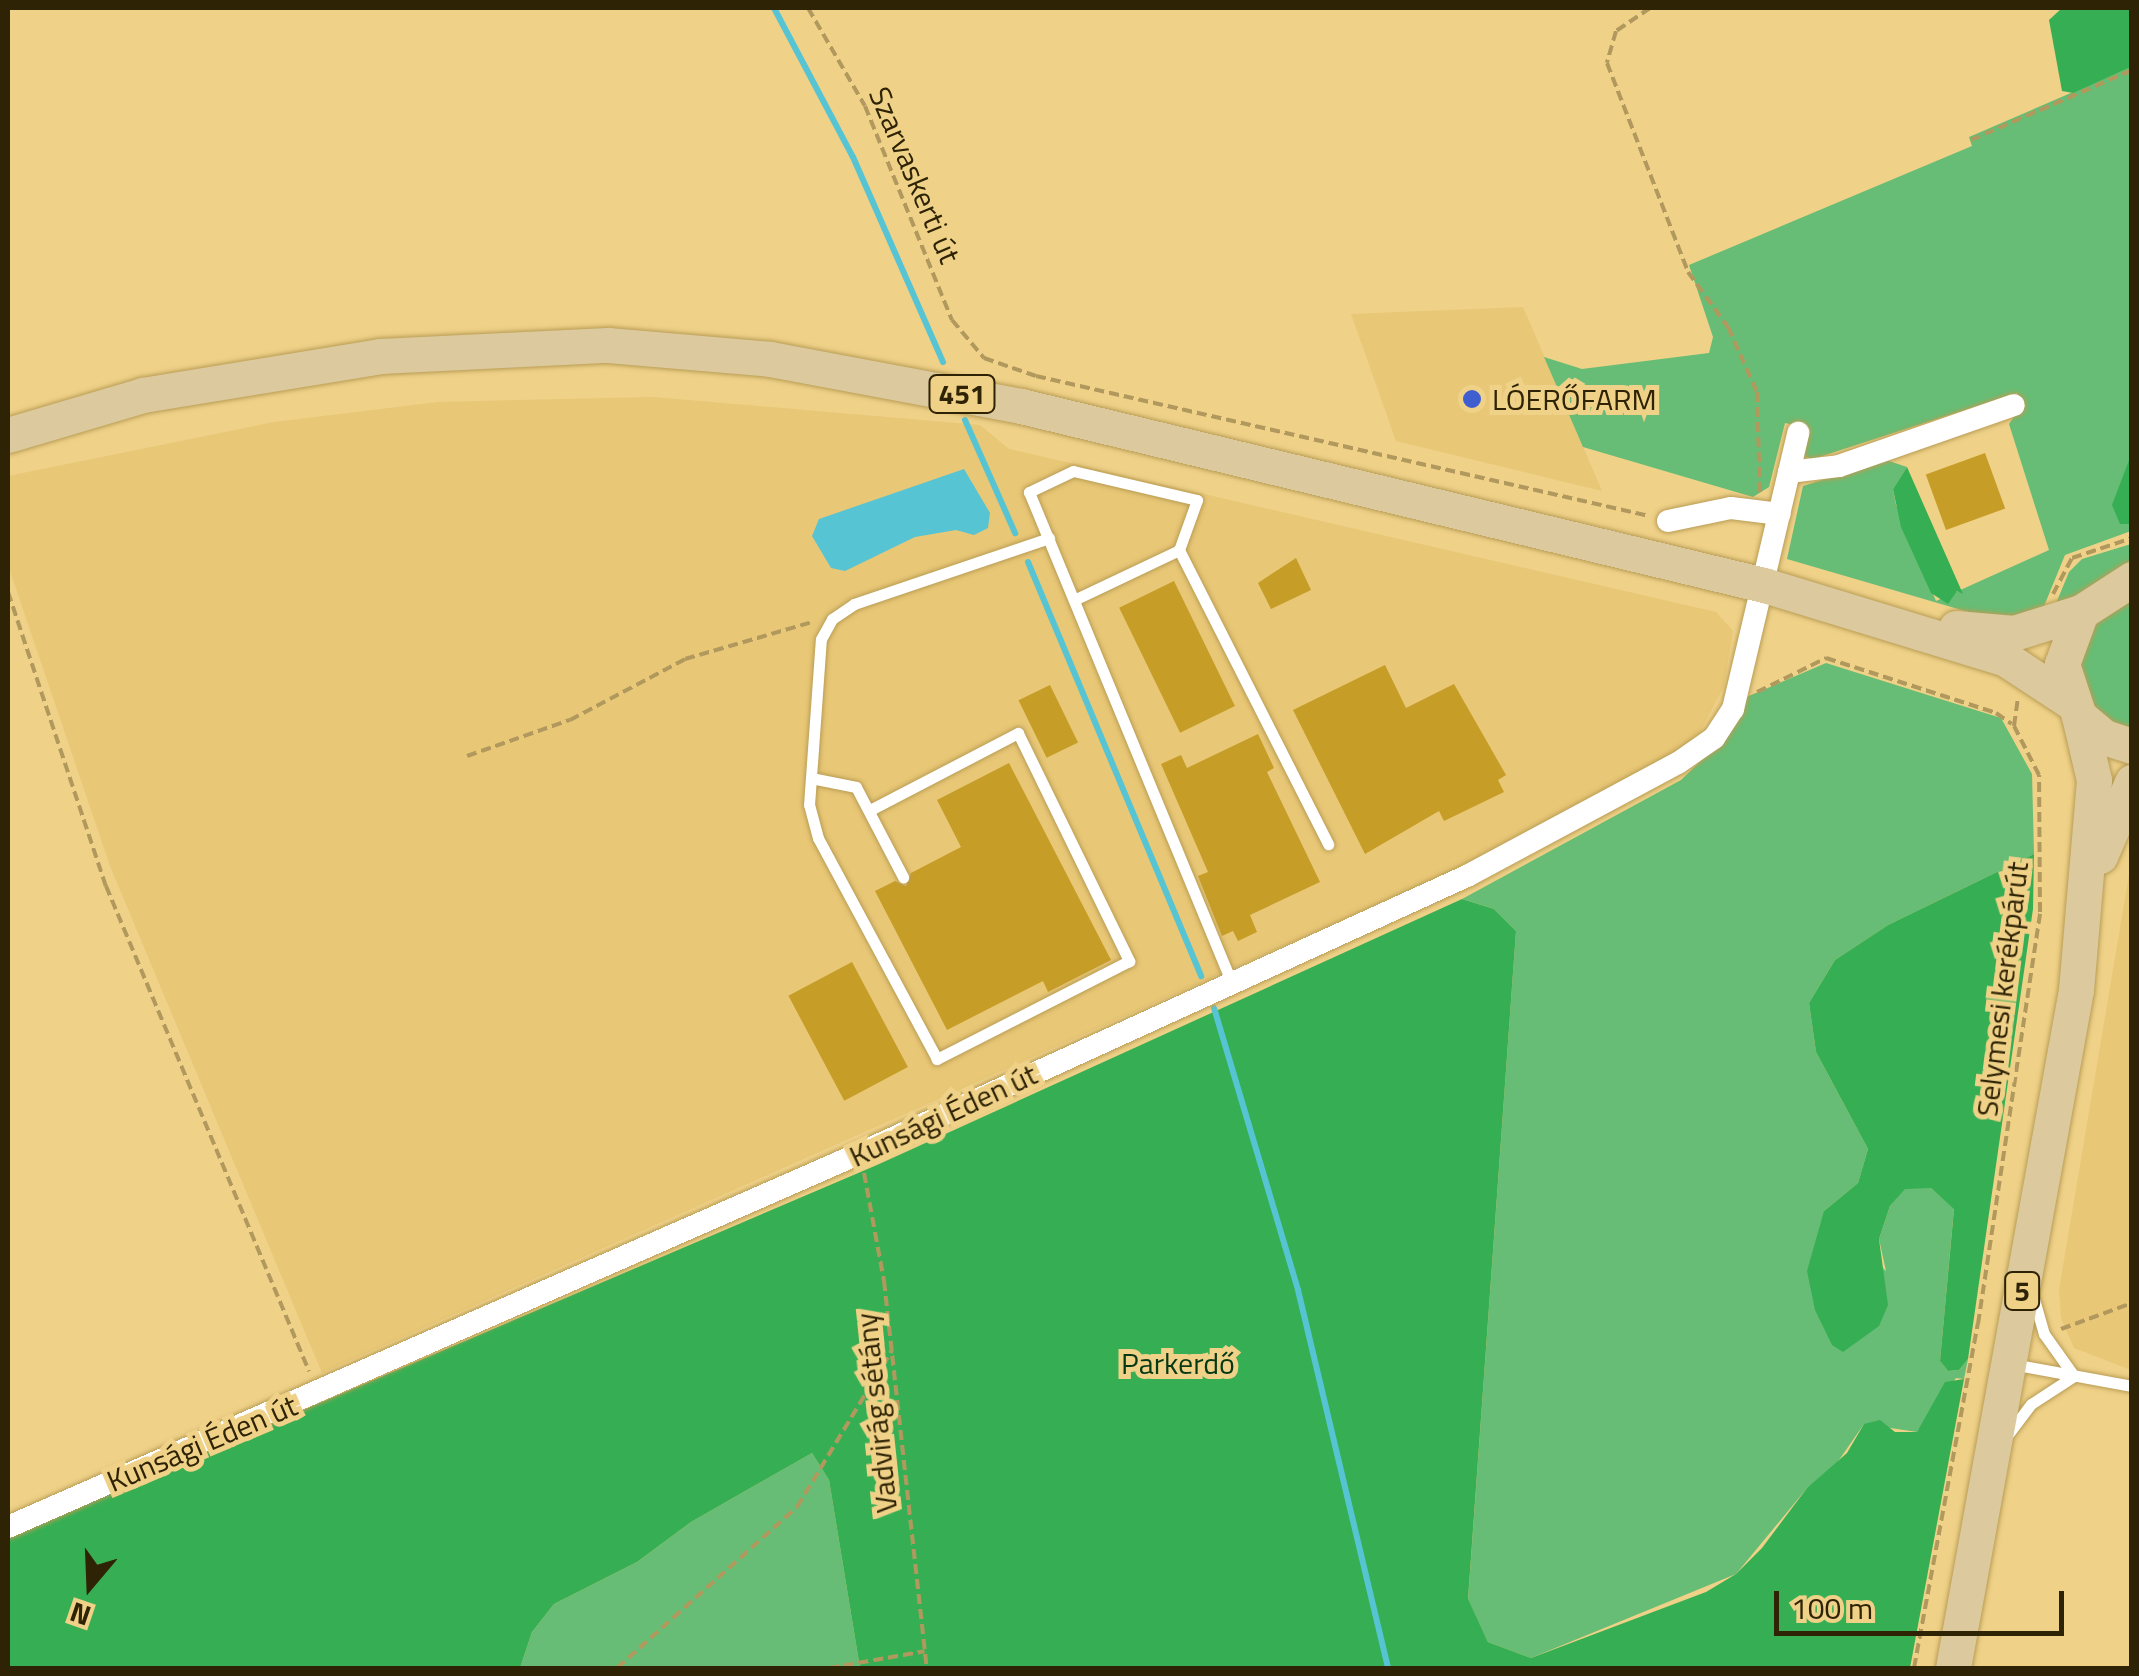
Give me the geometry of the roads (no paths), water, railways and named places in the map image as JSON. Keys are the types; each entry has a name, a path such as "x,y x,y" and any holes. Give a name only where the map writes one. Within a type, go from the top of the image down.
{"main road":[{"name":"451","path":"8,435 143,396 364,358 520,346 678,348 844,370 1021,406 1764,585 1901,623 2028,671 2074,709"},
{"path":"2081,612 2128,583"},
{"name":"451","path":"1901,623 2014,633 2042,628 2081,612"},
{"name":"5","path":"1953,1668 2030,1256 2086,894 2094,780 2074,709 2064,646 2081,612"},
{"path":"2074,709 2104,737 2132,746"},
{"name":"5","path":"2086,894 2132,782"}],"street":[{"path":"1789,472 1839,466 2014,405"},
{"name":"Kunsági Éden út","path":"8,1527 858,1154 1467,876 1678,764 1726,725 1738,693 1764,585 1770,512 1789,472 1798,434"},
{"path":"1668,521 1731,508 1770,512"}],"lane":[{"path":"1076,599 1179,550 1197,500 1073,471 1029,492 1231,981"},
{"path":"870,810 1018,732 1129,961 937,1059 818,838 809,805 820,639 832,619 854,604 1049,538"},
{"path":"1179,550 1328,844"},
{"path":"811,778 856,786 903,877"},
{"path":"2030,1256 2040,1325 2074,1376"},
{"path":"2008,1363 2132,1386"},
{"path":"1990,1461 2030,1404 2074,1376"}],"water":[{"path":"964,469 990,513 988,528 974,535 956,530 915,537 845,571 831,568 812,536 819,519"}],"waterway":[{"path":"774,8 853,157 943,362"},
{"path":"965,420 1015,533"},
{"path":"1028,562 1201,976"},
{"path":"1214,1008 1298,1290 1388,1668"}],"place":[{"name":"LÓERŐFARM","path":"1472,399"}],"park label":[{"name":"Parkerdő","path":"1178,1363"}]}
